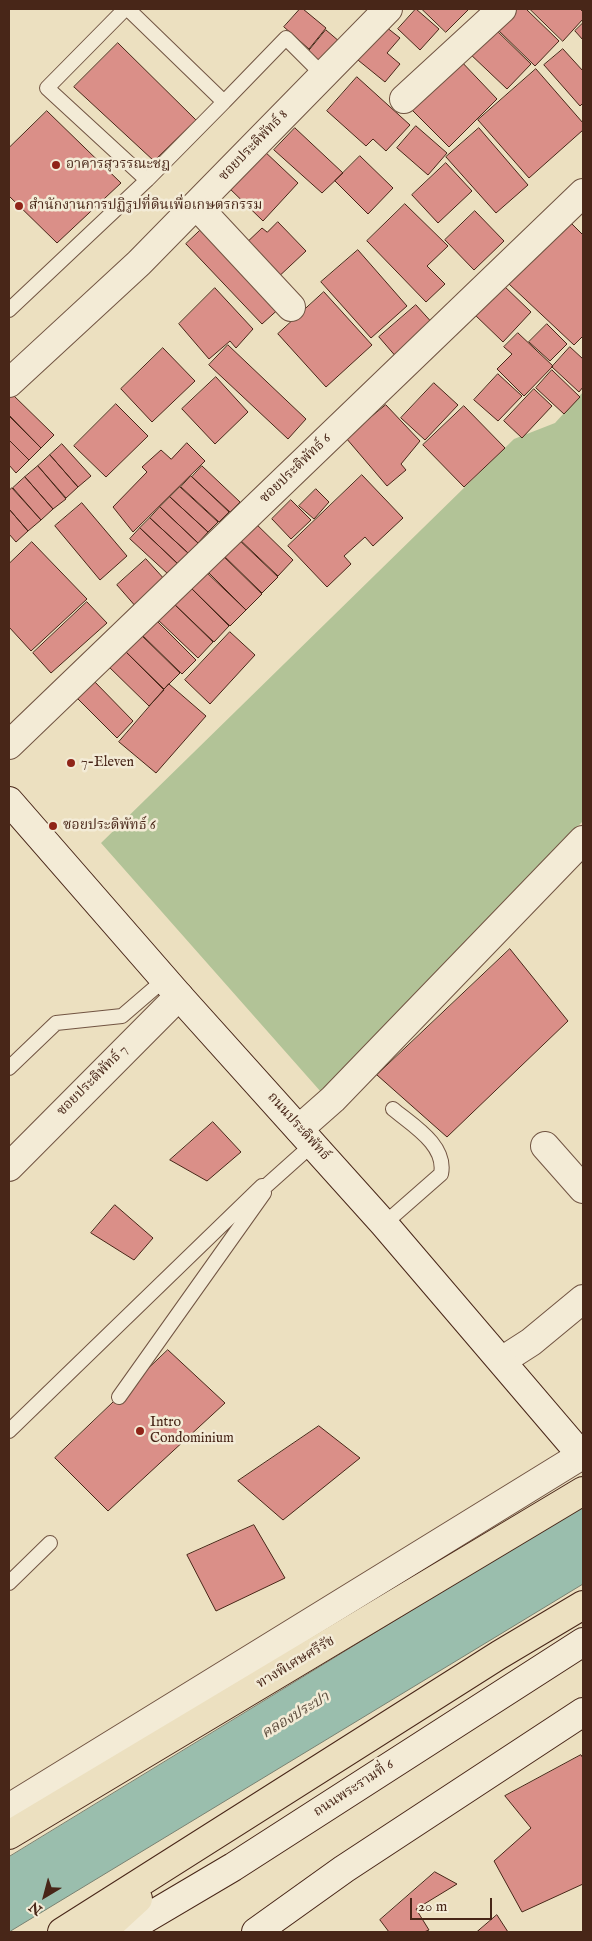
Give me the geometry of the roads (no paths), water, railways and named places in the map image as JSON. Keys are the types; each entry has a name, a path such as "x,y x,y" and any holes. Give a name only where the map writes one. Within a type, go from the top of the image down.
{"highway":[{"name":"ทางพิเศษศรีรัช","path":"9,1835 583,1491"},
{"path":"62,1932 499,1655 583,1605"},
{"path":"102,1932 197,1846"}],"street":[{"name":"ซอยประดิพัทธ์ 8","path":"9,383 139,263 388,9"},
{"path":"404,98 502,9"},
{"name":"ซอยประดิพัทธ์ 6","path":"9,745 583,193"},
{"path":"196,205 291,307"},
{"name":"ถนนประดิพัทธ์","path":"9,801 503,1360 582,1456"},
{"path":"306,1137 333,1099 583,840"},
{"name":"ซอยประดิพัทธ์ 7","path":"9,1167 172,987"},
{"path":"545,1146 583,1189"},
{"path":"503,1360 531,1342 583,1299"},
{"path":"9,1808 582,1456"},
{"name":"ถนนพระรามที่ 6","path":"123,1932 233,1867 583,1642"},
{"path":"256,1932 344,1869 583,1712"}],"lane":[{"path":"147,180 47,88 126,9 224,102"},
{"path":"9,310 147,180 286,38 323,75"},
{"path":"9,1068 56,1023 122,1016 172,987"},
{"path":"384,1224 441,1174 443,1163 433,1142 393,1109"},
{"path":"119,1397 266,1190 266,1186 306,1137"},
{"path":"9,1431 262,1186 266,1186"},
{"path":"9,1583 50,1543"}],"water":[{"name":"คลองประปา","path":"583,1506 583,1584 9,1932 9,1857"}],"place":[{"name":"อาคารสุวรรณะชฎ","path":"56,165"},
{"name":"สำนักงานการปฏิรูปที่ดินเพื่อเกษตรกรรม","path":"19,206"},
{"name":"7-Eleven","path":"71,763"},
{"name":"ซอยประดิพัทธ์ 6","path":"53,826"},
{"name":"Intro Condominium","path":"140,1431"}]}
